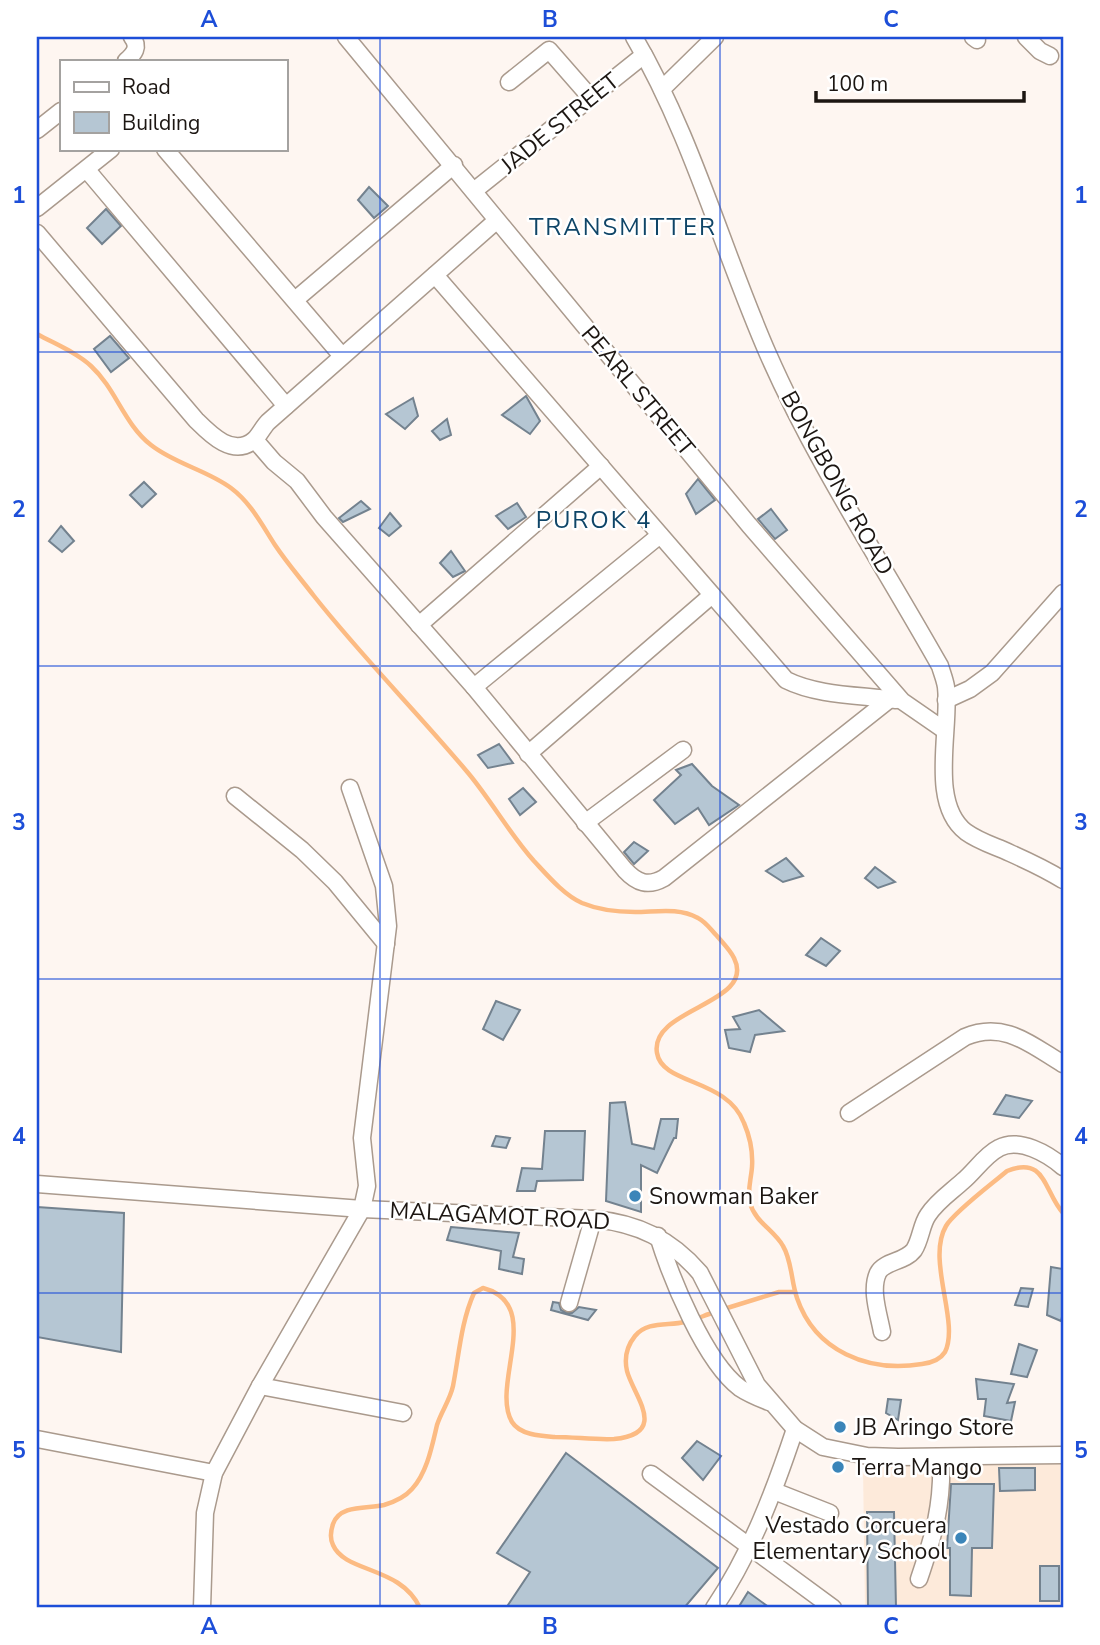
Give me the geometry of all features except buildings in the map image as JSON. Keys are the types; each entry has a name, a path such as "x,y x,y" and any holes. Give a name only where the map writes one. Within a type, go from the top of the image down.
{"street":[{"path":"127,60 136,51 137,45 132,37"},
{"name":"PEARL STREET","path":"346,37 896,700 944,730"},
{"name":"BONGBONG ROAD","path":"634,37 684,138 769,356 838,493 940,666 946,686 945,779 954,820 980,841 1063,880"},
{"path":"662,89 715,37"},
{"path":"1026,37 1040,51 1050,56"},
{"path":"509,82 549,50 591,98"},
{"name":"JADE STREET","path":"475,190 645,55"},
{"path":"37,130 60,112"},
{"path":"37,208 110,150"},
{"path":"166,150 342,356"},
{"path":"295,300 454,165"},
{"path":"88,170 285,406"},
{"path":"37,233 211,435 231,446 245,445 255,440 268,422 285,406 496,221"},
{"path":"435,275 786,680 798,686 896,700"},
{"path":"255,440 274,462 297,481 324,517 474,687 585,823 631,876 643,884 659,881 896,700"},
{"path":"419,625 601,466"},
{"path":"474,687 660,535"},
{"path":"946,700 970,689 992,673 1063,593"},
{"path":"528,754 712,595"},
{"path":"585,823 683,750"},
{"path":"202,1608 205,1513 214,1473 260,1386 362,1209 367,1186 362,1138 386,944 387,915 384,886 350,788"},
{"path":"235,796 302,850 335,882 386,944"},
{"path":"849,1113 977,1031 994,1030 1015,1035 1063,1065"},
{"path":"882,1332 876,1300 877,1274 881,1269 905,1259 913,1251 927,1216 941,1199 997,1149 1006,1145 1019,1145 1039,1151 1063,1167"},
{"name":"MALAGAMOT ROAD","path":"37,1184 362,1209 593,1219 628,1224 658,1236 689,1259 708,1286 751,1373 771,1403 795,1429 823,1447 867,1456 1063,1455"},
{"path":"569,1303 593,1219"},
{"path":"658,1236 668,1267 707,1348 726,1375 740,1388 771,1403"},
{"path":"260,1386 403,1413"},
{"path":"714,1608 736,1576 750,1548 774,1491 795,1429"},
{"path":"37,1439 214,1473"},
{"path":"919,1579 933,1538 942,1495 941,1457"},
{"path":"651,1474 833,1608"},
{"path":"774,1491 830,1513"}],"shaded area":[{"name":"Vestado Corcuera Elementary School","path":"1061,1462 1063,1608 865,1608 863,1467"}],"waterway":[{"path":"37,334 72,352 91,366 100,375 134,427 151,445 160,452 212,476 244,500 284,558 333,619 469,774 525,851 563,890 575,900 602,909 629,912 675,911 690,915 706,924 728,949 734,958 737,973 731,986 669,1026 659,1038 657,1053 661,1063 670,1071 710,1090 736,1108 751,1145 749,1194 752,1210 783,1246 797,1298 805,1316 830,1345 863,1361 882,1365 922,1364 938,1359 945,1352 949,1339 940,1256 941,1240 950,1220 1007,1171 1020,1167 1037,1172 1063,1213"},
{"path":"420,1608 400,1584 339,1554 332,1543 332,1529 342,1513 392,1502 406,1494 417,1483 452,1391 463,1327 474,1293 483,1288 501,1297 511,1310 514,1328 507,1406 512,1422 520,1430 549,1437 614,1439 631,1436 640,1430 644,1422 644,1412 626,1366 627,1352 632,1340 645,1328 685,1322 715,1312"},
{"path":"724,1309 779,1292 795,1292"}],"place":[{"name":"Snowman Baker","path":"635,1196"},
{"name":"JB Aringo Store","path":"840,1427"},
{"name":"Terra Mango","path":"838,1467"},
{"name":"Vestado Corcuera Elementary School","path":"961,1538"}],"district":[{"name":"TRANSMITTER","path":"623,227"},
{"name":"PUROK 4","path":"594,520"}]}
